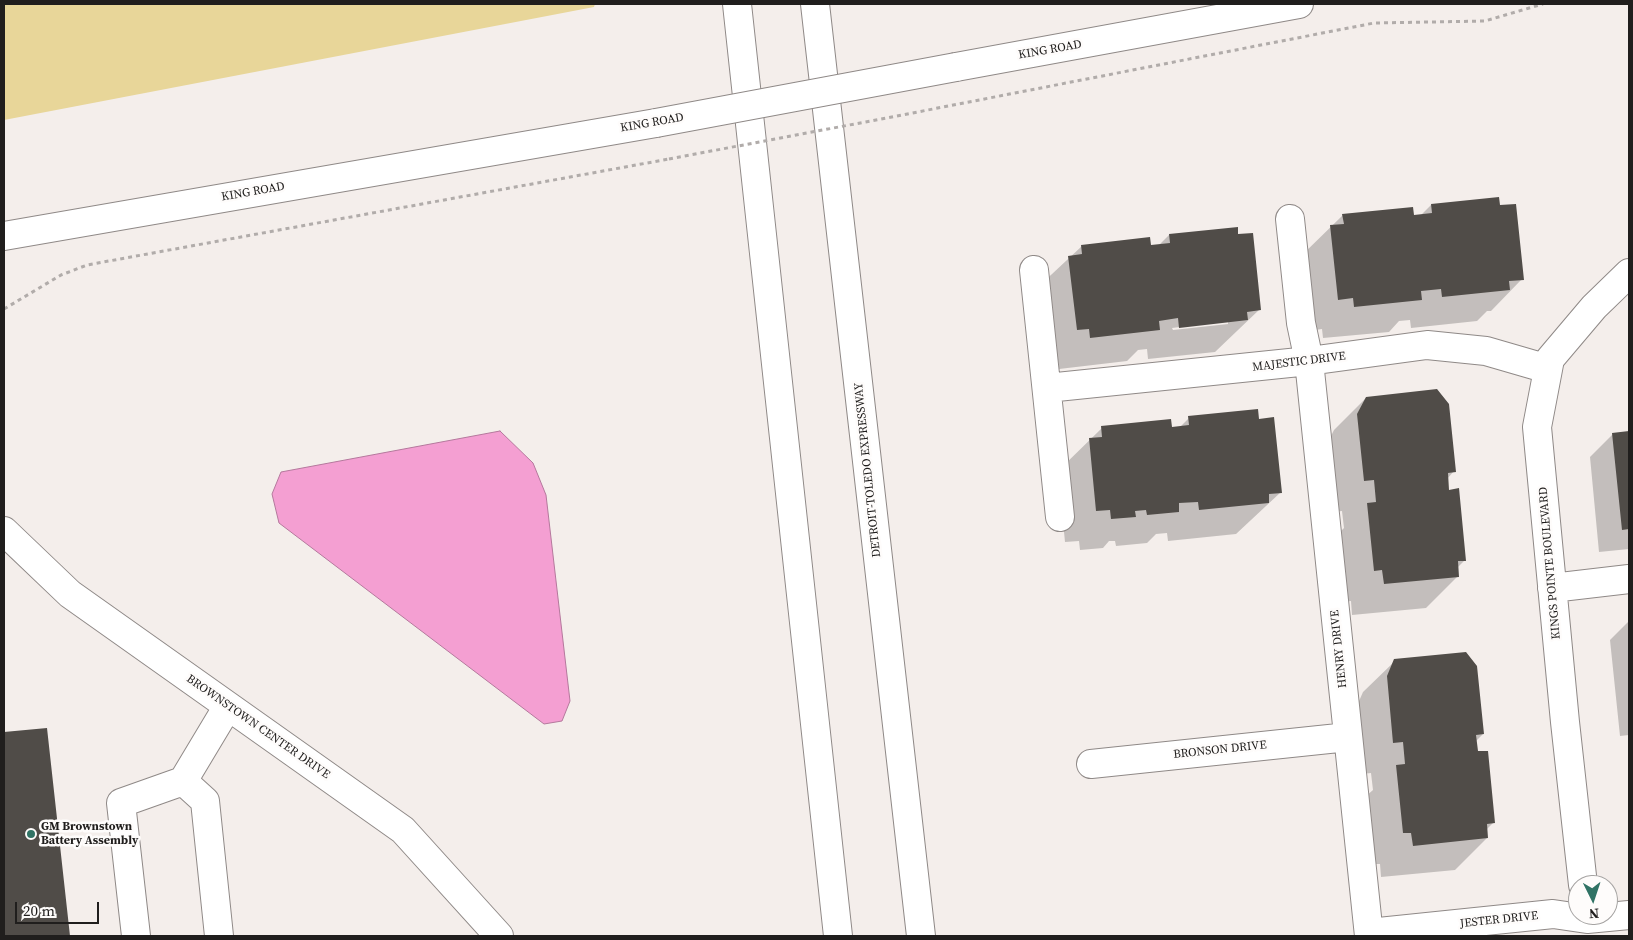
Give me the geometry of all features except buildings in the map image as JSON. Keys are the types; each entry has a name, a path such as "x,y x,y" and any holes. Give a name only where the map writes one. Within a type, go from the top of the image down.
{"main road":[{"path":"737,4 838,936"},
{"name":"DETROIT-TOLEDO EXPRESSWAY","path":"816,4 921,936"},
{"name":"KING ROAD","path":"4,236 656,123 1299,4"},
{"name":"HENRY DRIVE","path":"1290,219 1300,323 1309,362 1369,935"},
{"path":"1034,270 1060,517"},
{"name":"KINGS POINTE BOULEVARD","path":"1582,875 1537,427 1550,359 1594,307 1629,274"},
{"name":"MAJESTIC DRIVE","path":"1047,388 1309,362 1426,345 1486,351 1548,369"},
{"name":"BROWNSTOWN CENTER DRIVE","path":"4,531 70,594 403,830 499,936"},
{"path":"1552,588 1629,579"},
{"path":"136,936 121,803 183,781 228,706"},
{"name":"BRONSON DRIVE","path":"1091,764 1348,737"},
{"path":"183,781 205,801 219,936"},
{"name":"JESTER DRIVE","path":"1369,935 1553,914 1568,918"}],"path":[{"path":"4,309 61,275 87,265 669,159 1374,23 1485,21 1543,4"}],"shaded area":[{"path":"4,4 595,4 594,7 4,120"},
{"path":"500,431 533,463 546,495 570,701 562,721 544,724 279,523 272,494 281,472"}],"place":[{"name":"GM Brownstown Battery Assembly","path":"31,834"}]}
